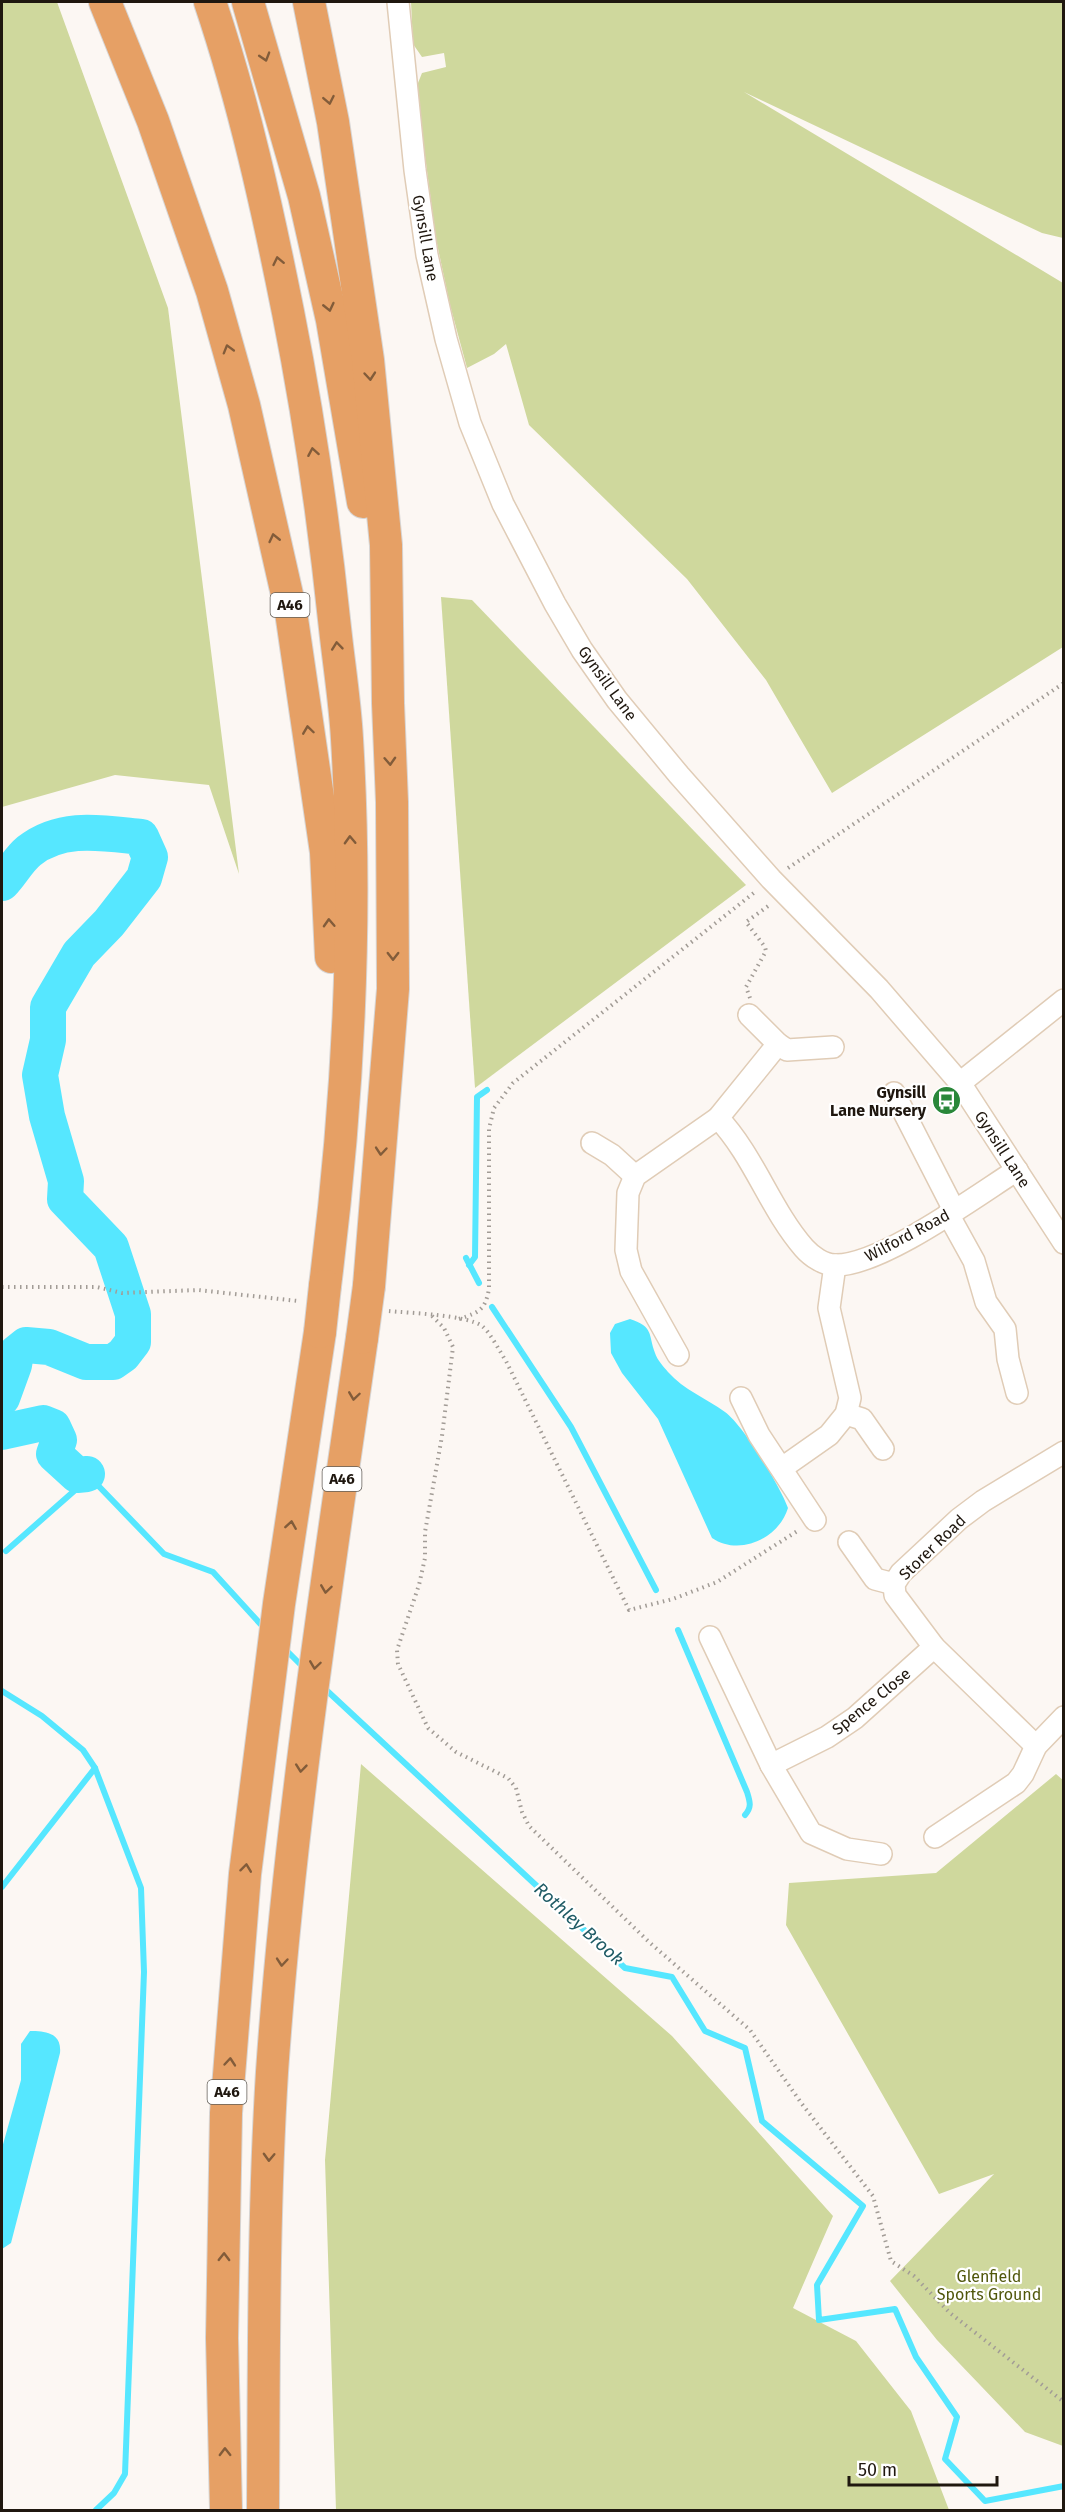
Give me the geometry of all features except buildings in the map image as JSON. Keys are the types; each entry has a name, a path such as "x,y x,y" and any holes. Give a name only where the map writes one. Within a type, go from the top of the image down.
{"highway":[{"name":"A46","path":"105,2 153,121 212,291 244,405 291,612 326,852 333,1017 332,1234"},
{"name":"A46","path":"210,2 252,145 297,357 317,474 347,737 351,870 349,1015 344,1111 332,1234 314,1294 320,1332 279,1604 245,1874 226,2113 222,2338 226,2511"},
{"name":"A46","path":"248,2 304,196 332,320 363,504 388,703"},
{"name":"A46","path":"263,2511 265,2252 273,2062 287,1899 309,1710 362,1338 377,1298 393,989 392,802 386,545 368,360 333,122 309,2"},
{"path":"265,2252 276,2411 279,2511"}],"street":[{"name":"Gynsill Lane","path":"398,2 407,101 427,255 446,339 470,423 503,504 555,604 582,650 617,700 678,775 779,886 879,989 960,1083 1064,1242"},
{"path":"960,1083 1064,1000"},
{"path":"751,1017 787,1050 833,1047"},
{"path":"678,1355 631,1271 626,1250 628,1192 635,1176 718,1118 778,1044"},
{"path":"894,1093 974,1260 986,1302 1005,1329 1008,1359 1017,1393"},
{"path":"718,1118 735,1136 805,1249 825,1263 835,1265 829,1308 849,1398 846,1414 829,1435 782,1468"},
{"path":"592,1143 612,1155 635,1176"},
{"name":"Wilford Road","path":"835,1265 875,1257 1017,1170"},
{"path":"741,1398 765,1443 815,1520"},
{"path":"846,1414 862,1419 883,1449"},
{"name":"Storer Road","path":"1036,1746 934,1647 895,1595 894,1584 901,1573 959,1519 983,1501 1064,1452"},
{"path":"849,1542 875,1579 894,1584"},
{"path":"710,1637 771,1765 811,1833 847,1849 881,1854"},
{"name":"Spence Close","path":"771,1765 827,1737 855,1718 934,1647"},
{"path":"935,1836 1016,1783 1023,1774 1036,1746 1064,1717"}],"path":[{"path":"459,1319 477,1313 486,1304 489,1289 489,1129 494,1108 513,1083 779,886 1064,683"},
{"path":"751,1017 753,1005 746,987 766,951 765,946 746,922 779,886"},
{"path":"2,1287 97,1287 122,1293 198,1290 314,1294"},
{"path":"377,1298 432,1316 459,1319 481,1325 506,1361 629,1610 673,1599 717,1582 815,1520"},
{"path":"432,1316 444,1328 453,1347 442,1436 425,1532 425,1558 419,1585 397,1650 398,1664 428,1728 456,1752 508,1778 516,1788 522,1812 529,1826 649,1942 750,2030 802,2104 873,2196 891,2261 914,2276 950,2313 1064,2402"}],"green space":[{"path":"2,2 57,2 168,308 239,874 209,785 115,775 2,807"},
{"path":"411,2 1063,2 1063,238 1042,233 744,92 1063,283 1063,647 832,793 766,680 687,579 529,425 506,344 494,354 467,368 450,305 436,239 416,88 422,73 446,67 444,53 422,57 413,44"},
{"path":"441,597 472,600 746,885 475,1088"},
{"path":"361,1764 672,2036 833,2216 793,2308 856,2341 911,2411 949,2510 336,2510 325,2160"},
{"name":"Glenfield Sports Ground","path":"1056,1774 1064,1781 1063,2446 1025,2432 937,2340 890,2281 994,2174 939,2194 786,1925 789,1883 936,1873"}],"water":[{"path":"630,1319 647,1328 656,1356 668,1372 688,1389 733,1419 761,1457 788,1508 783,1519 767,1536 746,1545 734,1546 712,1538 658,1419 622,1373 611,1353 610,1333 615,1324"},
{"path":"30,2031 52,2034 58,2041 60,2053 11,2243 2,2249 2,2148 21,2080 21,2044"}],"waterway":[{"name":"Rothley Brook","path":"2,883 29,851 55,837 69,834 97,833 141,837 150,857 144,878 109,923 79,954 48,1007 48,1040 40,1075 47,1116 66,1181 65,1199 111,1247 133,1314 133,1342 123,1355 113,1362 86,1362 49,1347 26,1345 16,1353 2,1398"},
{"path":"469,1265 475,1257 477,1097 487,1090"},
{"path":"466,1258 479,1283"},
{"path":"492,1307 571,1427 656,1590"},
{"name":"Rothley Brook","path":"2,1432 43,1423 53,1427 59,1440 54,1454 77,1475 87,1474"},
{"name":"Rothley Brook","path":"87,1474 164,1554 213,1572 265,1629"},
{"path":"6,1551 90,1477"},
{"path":"678,1630 747,1792 750,1804 745,1815"},
{"name":"Rothley Brook","path":"285,1649 305,1669"},
{"name":"Rothley Brook","path":"323,1687 625,1968 672,1977 705,2031 745,2048 762,2121 863,2206 817,2285 819,2320 895,2309 916,2357 957,2417 945,2459 985,2501 1064,2486"},
{"path":"2,1691 42,1716 83,1750 95,1768 141,1888 144,1972 125,2474 114,2493 96,2510"},
{"path":"2,1887 95,1768"}],"place":[{"name":"Gynsill Lane Nursery","path":"947,1101"}]}
